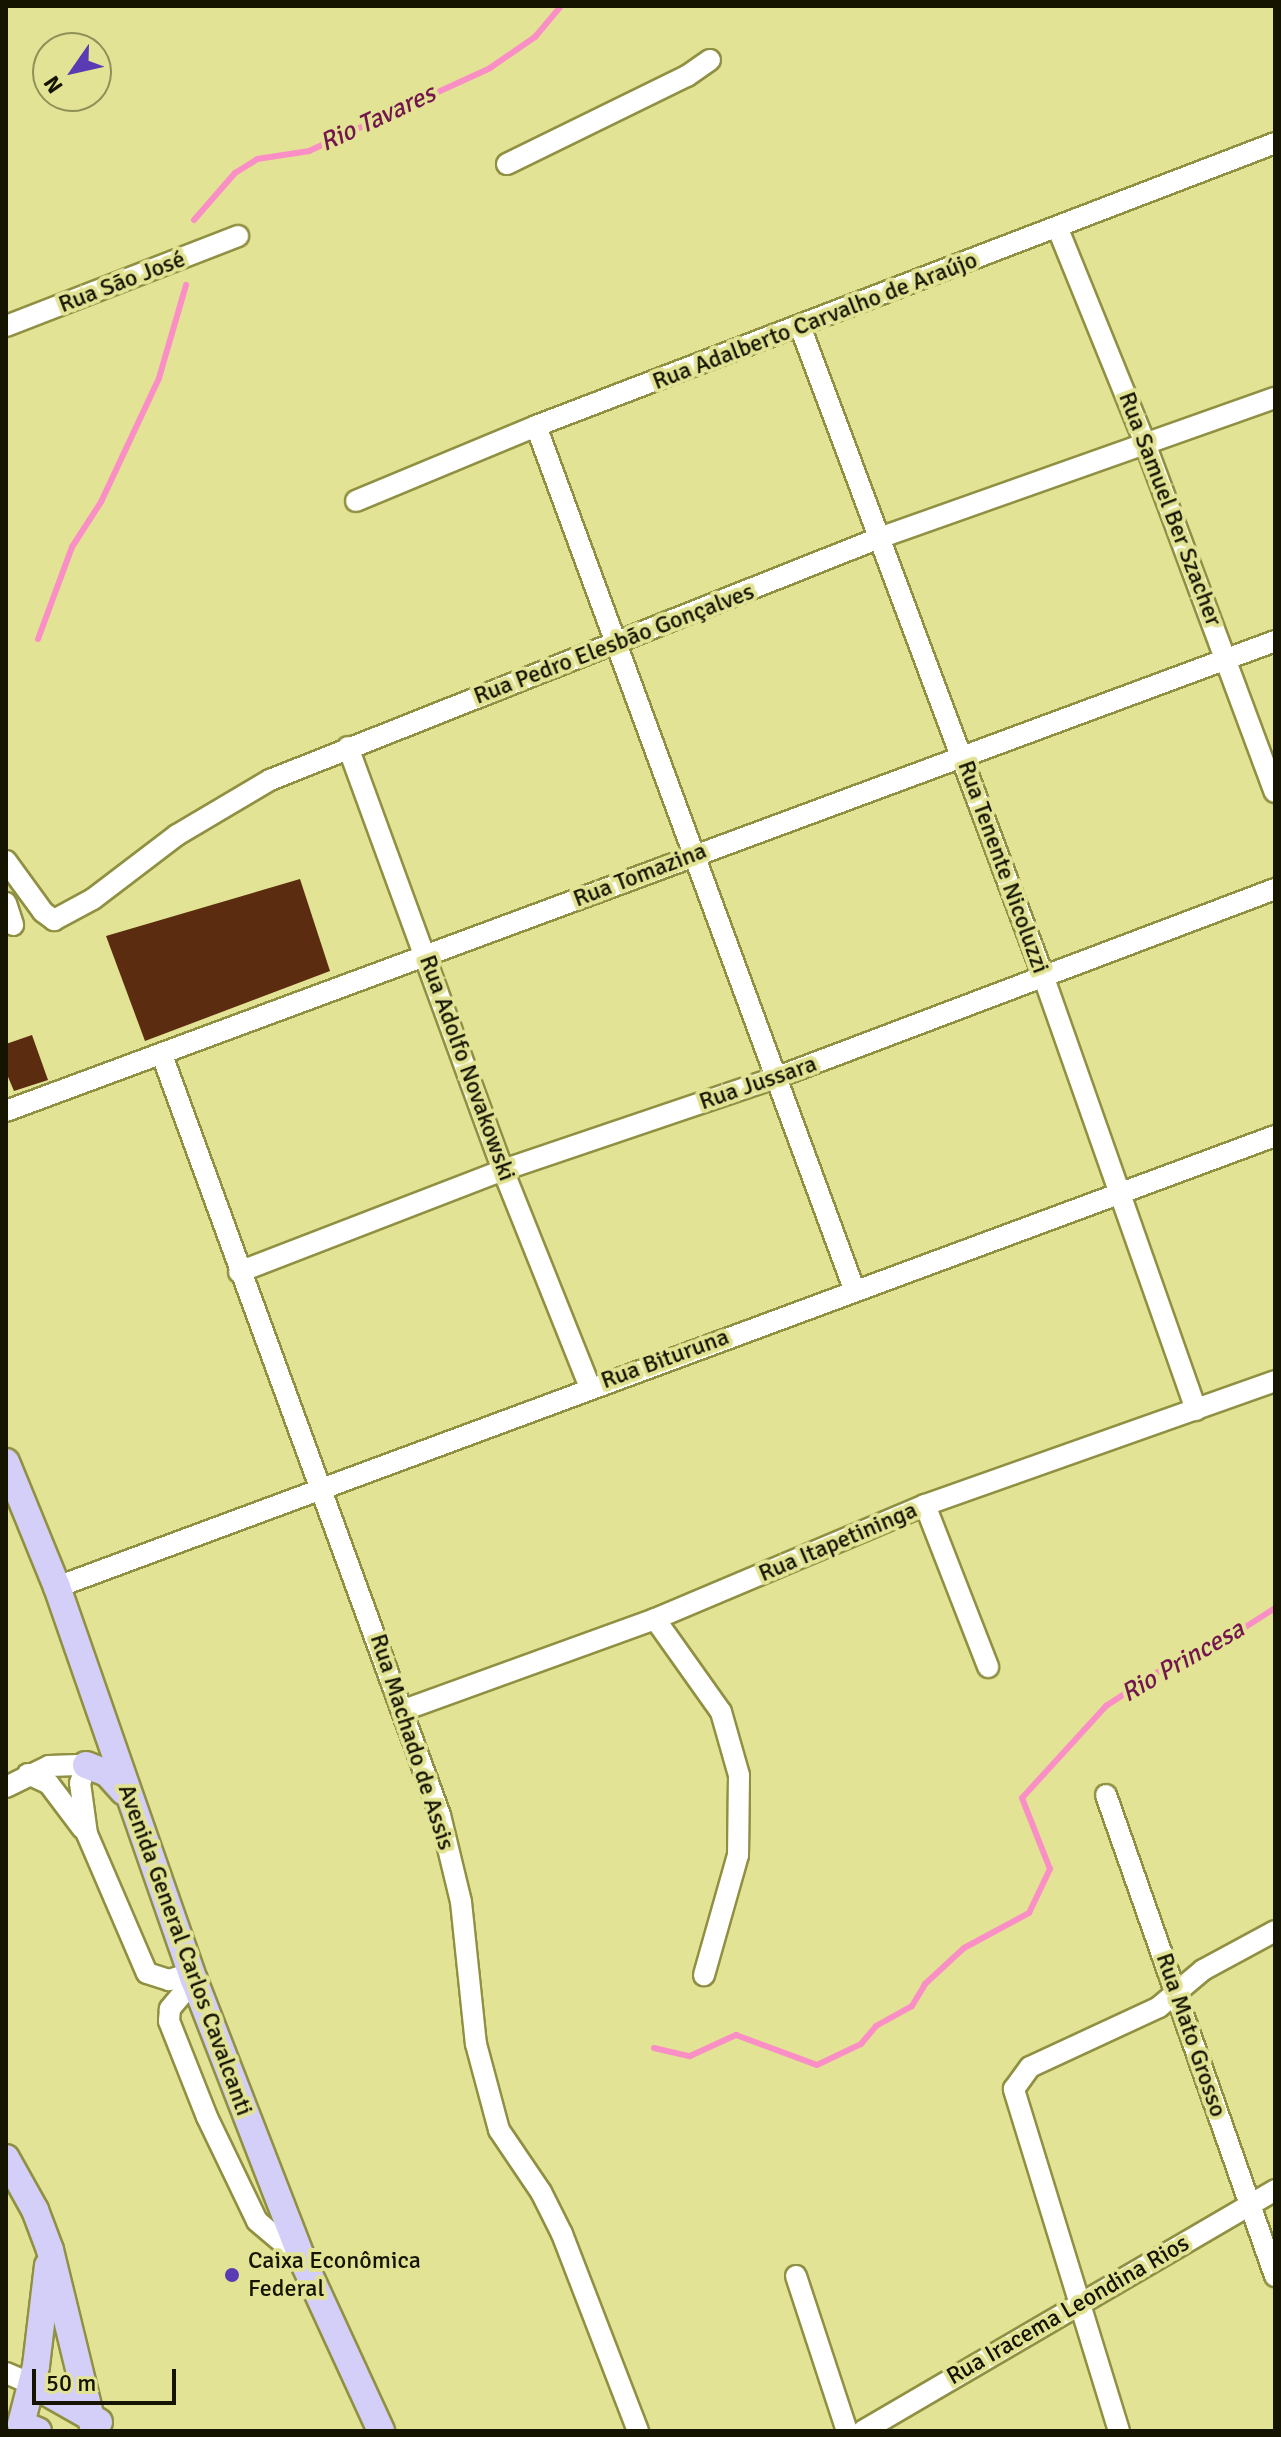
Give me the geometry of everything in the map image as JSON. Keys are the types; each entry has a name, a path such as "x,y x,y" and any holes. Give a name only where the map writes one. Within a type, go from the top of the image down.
{"main road":[{"name":"Avenida General Carlos Cavalcanti","path":"6,1462 57,1587 192,1976 302,2259 381,2431"},
{"path":"86,1765 115,1780 132,1810"},
{"path":"6,2158 35,2210 50,2250 92,2423"},
{"path":"21,2427 32,2384 50,2250"},
{"path":"32,2384 92,2423 112,2431"}],"street":[{"path":"507,164 687,76 710,60"},
{"name":"Rua Adalberto Carvalho de Araújo","path":"356,501 536,426 1058,229 1275,143"},
{"name":"Rua Samuel Ber Szacher","path":"1058,229 1228,658 1275,792"},
{"name":"Rua São José","path":"6,326 238,236"},
{"name":"Rua Tenente Nicoluzzi","path":"800,326 1044,978 1196,1410"},
{"name":"Rua Pedro Elesbão Gonçalves","path":"6,861 43,912 54,920 93,899 177,835 270,780 348,747 619,644 879,538 1275,398"},
{"path":"536,426 619,644 691,855 854,1289"},
{"name":"Rua Tomazina","path":"6,1111 1275,641"},
{"name":"Rua Adolfo Novakowski","path":"348,747 503,1170 590,1387"},
{"name":"Rua Jussara","path":"239,1272 503,1170 775,1078 1275,889"},
{"path":"6,903 13,925"},
{"name":"Rua Machado de Assis","path":"162,1055 239,1272 323,1485 440,1815 461,1902 476,2044 499,2130 541,2192 562,2234 638,2431"},
{"name":"Rua Bituruna","path":"57,1587 323,1485 1275,1136"},
{"name":"Rua Itapetininga","path":"404,1710 655,1619 925,1505 1275,1381"},
{"path":"925,1505 988,1667"},
{"path":"655,1619 721,1712 739,1775 738,1855 704,1975"},
{"path":"6,1787 28,1774 67,1763 86,1765 80,1783 87,1834"},
{"path":"28,1774 49,1784 87,1834 147,1973 169,1980 192,1976"},
{"name":"Rua Mato Grosso","path":"1106,1795 1275,2276"},
{"path":"1119,2431 1014,2089 1018,2079 1030,2067 1159,2007 1203,1970 1275,1931"},
{"path":"192,1976 170,2009 175,2034 257,2221 302,2259"},
{"name":"Rua Iracema Leondina Rios","path":"863,2431 1078,2301 1275,2190"},
{"path":"796,2276 847,2431"},
{"path":"6,2373 32,2384"}],"building":[{"path":"300,879 330,971 145,1041 106,936"},
{"path":"32,1035 48,1080 14,1091 6,1072 6,1044"}],"waterway":[{"name":"Rio Tavares","path":"194,220 235,173 257,159 309,151 490,68 535,37 561,6"},
{"name":"Rio Tavares","path":"38,639 72,547 101,502 159,378 186,285"},
{"name":"Rio Princesa","path":"654,2048 690,2056 736,2035 817,2065 861,2044 876,2026 912,2006 925,1984 964,1948 1029,1913 1050,1869 1022,1798 1106,1706 1161,1670 1219,1644 1275,1608"}],"place":[{"name":"Caixa Econômica Federal","path":"232,2275"}]}
